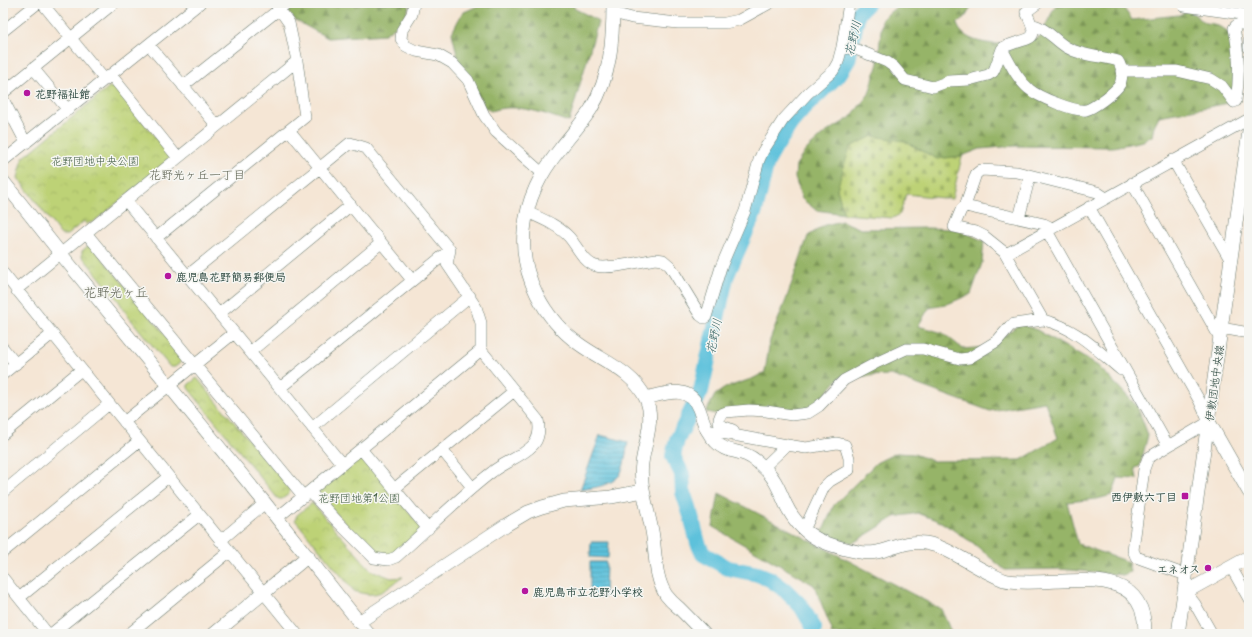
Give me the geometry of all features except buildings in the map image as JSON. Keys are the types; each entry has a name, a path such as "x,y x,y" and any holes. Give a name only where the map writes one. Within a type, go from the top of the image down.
{"street":[{"path":"3,32 38,3"},
{"path":"42,3 70,38 108,78 178,158"},
{"path":"3,93 114,3"},
{"path":"3,161 200,3"},
{"path":"414,3 412,14 402,30 401,39 406,46 416,51 438,55 452,63 468,80 484,115 496,132 542,173"},
{"path":"704,634 667,596 661,586 658,575 652,533 643,491 642,464 650,421 649,408 646,398 629,376 579,344 556,324 547,312 538,296 530,276 526,261 524,232 531,195 542,173 591,109 600,92 611,56 613,8 632,18 678,23 725,23 738,20 770,3"},
{"path":"527,212 552,224 569,236 592,265 606,267 656,259 663,260 670,266 700,316 705,317 708,313 721,266 745,211 762,150 783,120 808,93 833,71 838,62 842,47 849,3"},
{"path":"842,47 855,50 887,62 894,67 905,80 933,87 949,82 970,80 993,72 1004,46 1030,38 1034,33 1033,25 1026,12 1038,3"},
{"path":"1184,3 1184,6 1212,7 1249,15"},
{"path":"156,238 305,117 297,61 289,23 281,5 183,86"},
{"path":"1121,71 1177,71 1211,79 1222,86 1234,102 1236,101 1239,69 1239,57 1234,28 1236,25 1240,24 1245,25 1249,30"},
{"path":"1002,49 1018,76 1030,90 1038,96 1064,106 1079,110 1091,108 1118,87 1121,71 1118,61 1078,52 1068,48 1042,29 1033,25"},
{"path":"1249,41 1249,48"},
{"path":"149,45 217,126"},
{"path":"16,290 297,61"},
{"path":"33,68 68,110"},
{"path":"3,99 26,143"},
{"path":"1006,254 1249,119"},
{"path":"289,130 412,280"},
{"name":"伊敷団地中央線","path":"1178,634 1249,131"},
{"path":"187,276 350,143 366,148 450,250"},
{"path":"1173,160 1231,262"},
{"path":"1043,320 1006,254 984,236 976,232 954,227 961,210 965,206 976,174 981,170 1018,172 1097,192 1106,198"},
{"path":"1020,218 1030,176"},
{"path":"3,181 61,254 278,518 370,634"},
{"path":"1132,183 1220,333 1249,333"},
{"path":"126,201 342,464"},
{"path":"219,314 351,205"},
{"path":"965,206 1044,224 1050,230 1127,375 1168,446"},
{"path":"1089,207 1249,492"},
{"path":"86,233 195,364 307,494 374,558 388,560 396,557 472,487 499,466 525,452 534,444 540,428 538,420 481,350 481,323 476,307 470,296 447,264 450,250"},
{"path":"250,352 381,243"},
{"path":"280,388 450,250"},
{"path":"3,273 297,634"},
{"path":"312,428 470,296"},
{"path":"735,436 733,430 722,426 719,423 721,414 726,412 749,410 766,410 792,415 808,413 819,406 844,380 906,349 923,349 960,360 969,358 997,341 1010,326 1014,324 1043,320 1057,323 1075,332 1127,375"},
{"path":"124,422 234,333"},
{"path":"3,374 52,334"},
{"path":"3,348 16,364"},
{"path":"278,518 481,350"},
{"path":"3,434 81,370"},
{"path":"394,489 514,391"},
{"path":"646,398 666,392 680,392 689,395 698,407 706,430 718,445 727,450 749,456 764,467 776,482 787,508 796,522 818,540 837,547 871,554 910,543 926,543 949,552 1002,580 1028,583 1084,580 1116,585 1124,588 1137,598 1145,623 1145,634"},
{"path":"3,492 109,404"},
{"path":"1186,575 1136,557 1132,550 1144,469 1148,458 1209,422"},
{"path":"706,430 787,446 806,448 837,443 845,445 849,458 849,470 830,481 824,487 804,530"},
{"path":"3,552 139,441"},
{"path":"764,467 787,446"},
{"path":"361,448 428,528"},
{"path":"442,450 472,487"},
{"path":"19,598 168,477"},
{"path":"359,622 528,512 564,501 611,497 643,491"},
{"path":"220,541 265,503"},
{"path":"51,634 199,515"},
{"path":"135,632 229,552"},
{"path":"214,634 308,556"},
{"path":"1212,634 1195,604 1184,590 1193,588 1249,557"},
{"path":"1231,567 1249,599"},
{"path":"3,578 48,634"}],"green space":[{"path":"293,3 311,3 319,5 323,3 408,3 409,7 404,20 385,34 328,38 295,20 288,12 289,6"},
{"path":"484,3 573,3 574,8 598,22 569,122 521,108 491,111 485,108 461,66 452,33 462,13"},
{"path":"901,3 973,3 966,16 957,24 960,30 969,38 975,40 1002,44 1039,38 1057,3 1120,3 1132,20 1179,15 1189,10 1205,23 1214,24 1226,30 1234,41 1234,96 1229,103 1159,116 1154,126 1152,136 1143,141 1113,147 1015,146 980,149 962,156 937,159 904,141 837,189 844,214 816,210 802,199 795,178 796,165 806,150 825,133 850,118 869,94 878,63 882,19"},
{"name":"花野団地中央公園","path":"109,87 116,88 169,154 169,161 92,223 90,222 87,225 84,221 67,235 61,235 18,178 23,158"},
{"path":"873,136 904,141 937,159 962,156 952,199 906,194 900,214 893,218 844,214 837,189 850,147"},
{"path":"842,221 861,229 956,229 984,241 982,263 971,294 945,305 929,308 918,326 943,333 963,349 987,347 1020,324 1037,330 1098,366 1137,406 1148,435 1140,466 1135,468 1137,479 1118,478 1112,495 1097,499 1067,502 1078,544 1128,562 1130,572 1123,575 1060,569 1005,570 973,543 941,522 918,513 895,517 853,543 830,537 822,533 834,505 876,463 896,453 914,454 933,461 1021,460 1058,438 1045,402 990,411 891,375 840,377 820,400 805,410 717,414 706,412 715,395 725,388 754,378 765,372 770,340 786,300 808,236 825,225"},
{"path":"88,246 92,246 183,356 182,361 175,367 170,367 128,316 118,300 82,256 82,251"},
{"path":"197,378 290,489 289,494 282,499 278,499 188,388 188,385"},
{"name":"花野団地第1公園","path":"357,457 365,458 420,526 419,533 387,558 376,555 317,494 317,490"},
{"path":"719,493 941,609 952,634 831,634 832,630 814,585 713,527"},
{"path":"312,503 371,570 391,578 403,577 385,590 375,594 354,591 295,520 297,515"}],"water":[{"path":"600,435 628,442 623,469 619,476 611,482 601,486 580,490"},
{"path":"591,542 609,542 608,558 590,557"},
{"path":"590,562 606,562 605,597 590,596"}],"waterway":[{"name":"花野川","path":"813,634 814,628 801,606 785,590 770,579 758,574 728,568 703,554 698,543 683,492 682,474 673,456 677,440 701,391 726,277 755,211 767,162 791,123 804,108 839,74 848,60 858,13 868,3"}],"place":[{"name":"花野福祉館","path":"27,93"},
{"name":"鹿児島花野簡易郵便局","path":"168,276"},
{"name":"西伊敷六丁目","path":"1185,496"},
{"name":"エネオス","path":"1208,568"},
{"name":"鹿児島市立花野小学校","path":"525,591"}],"district":[{"name":"花野光ヶ丘一丁目","path":"197,174"},
{"name":"花野光ヶ丘","path":"116,291"}]}
